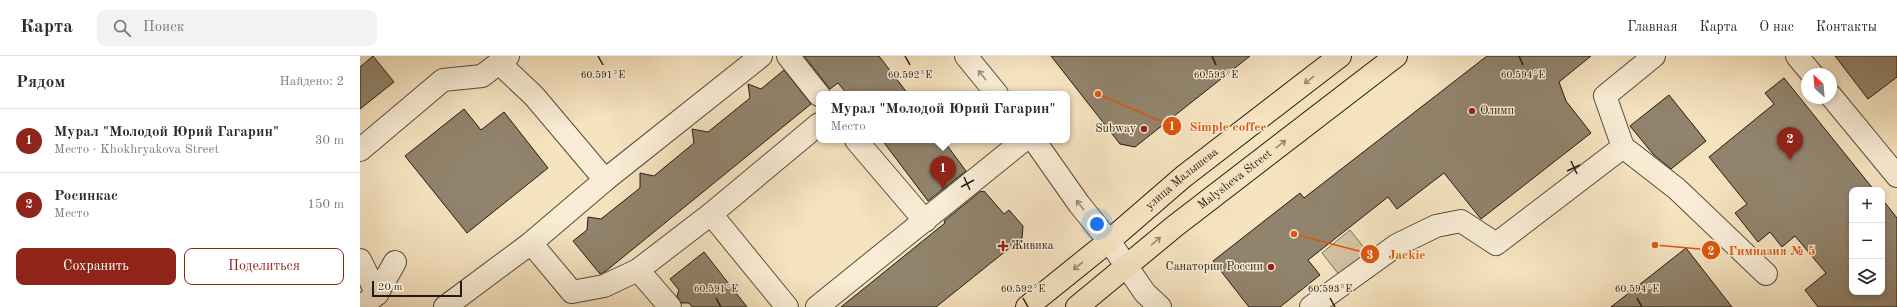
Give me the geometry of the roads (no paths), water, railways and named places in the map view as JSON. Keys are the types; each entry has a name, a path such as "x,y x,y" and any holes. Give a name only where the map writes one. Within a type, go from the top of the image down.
{"main road":[{"name":"улица Малышева","path":"1027,307 1109,241 1183,177 1340,56"},
{"name":"Malysheva Street","path":"1077,307 1174,226 1396,56"}],"street":[{"path":"445,307 531,243 605,180 761,56"},
{"path":"788,56 816,91"},
{"path":"966,56 995,91"},
{"path":"1654,56 1605,96 1622,147 1677,189 1766,274"},
{"path":"1797,56 1807,68"},
{"path":"360,150 443,80 482,76 504,60 605,180"},
{"path":"1837,103 1897,176"},
{"path":"531,243 572,292 604,286 638,270 710,214 816,126"},
{"path":"859,143 925,221"},
{"path":"817,307 1020,143"},
{"path":"1036,143 1079,204 1109,241 1145,293 1160,307"},
{"path":"1311,307 1398,245 1436,226 1461,221 1496,244 1622,147"},
{"path":"710,214 787,307"},
{"path":"360,260 369,301"},
{"path":"369,301 395,262"},
{"path":"638,270 670,307"}],"place":[{"name":"Simple coffee","path":"1098,94"},
{"name":"Олимп","path":"1472,111"},
{"name":"Subway","path":"1144,129"},
{"name":"Росинкас","path":"1790,160"},
{"name":"Мурал \"Молодой Юрий Гагарин\"","path":"943,189"},
{"name":"Jackie","path":"1294,234"},
{"name":"Гимназия № 5","path":"1655,245"},
{"name":"Живика","path":"1003,246"},
{"name":"Санатории России","path":"1271,267"}]}
